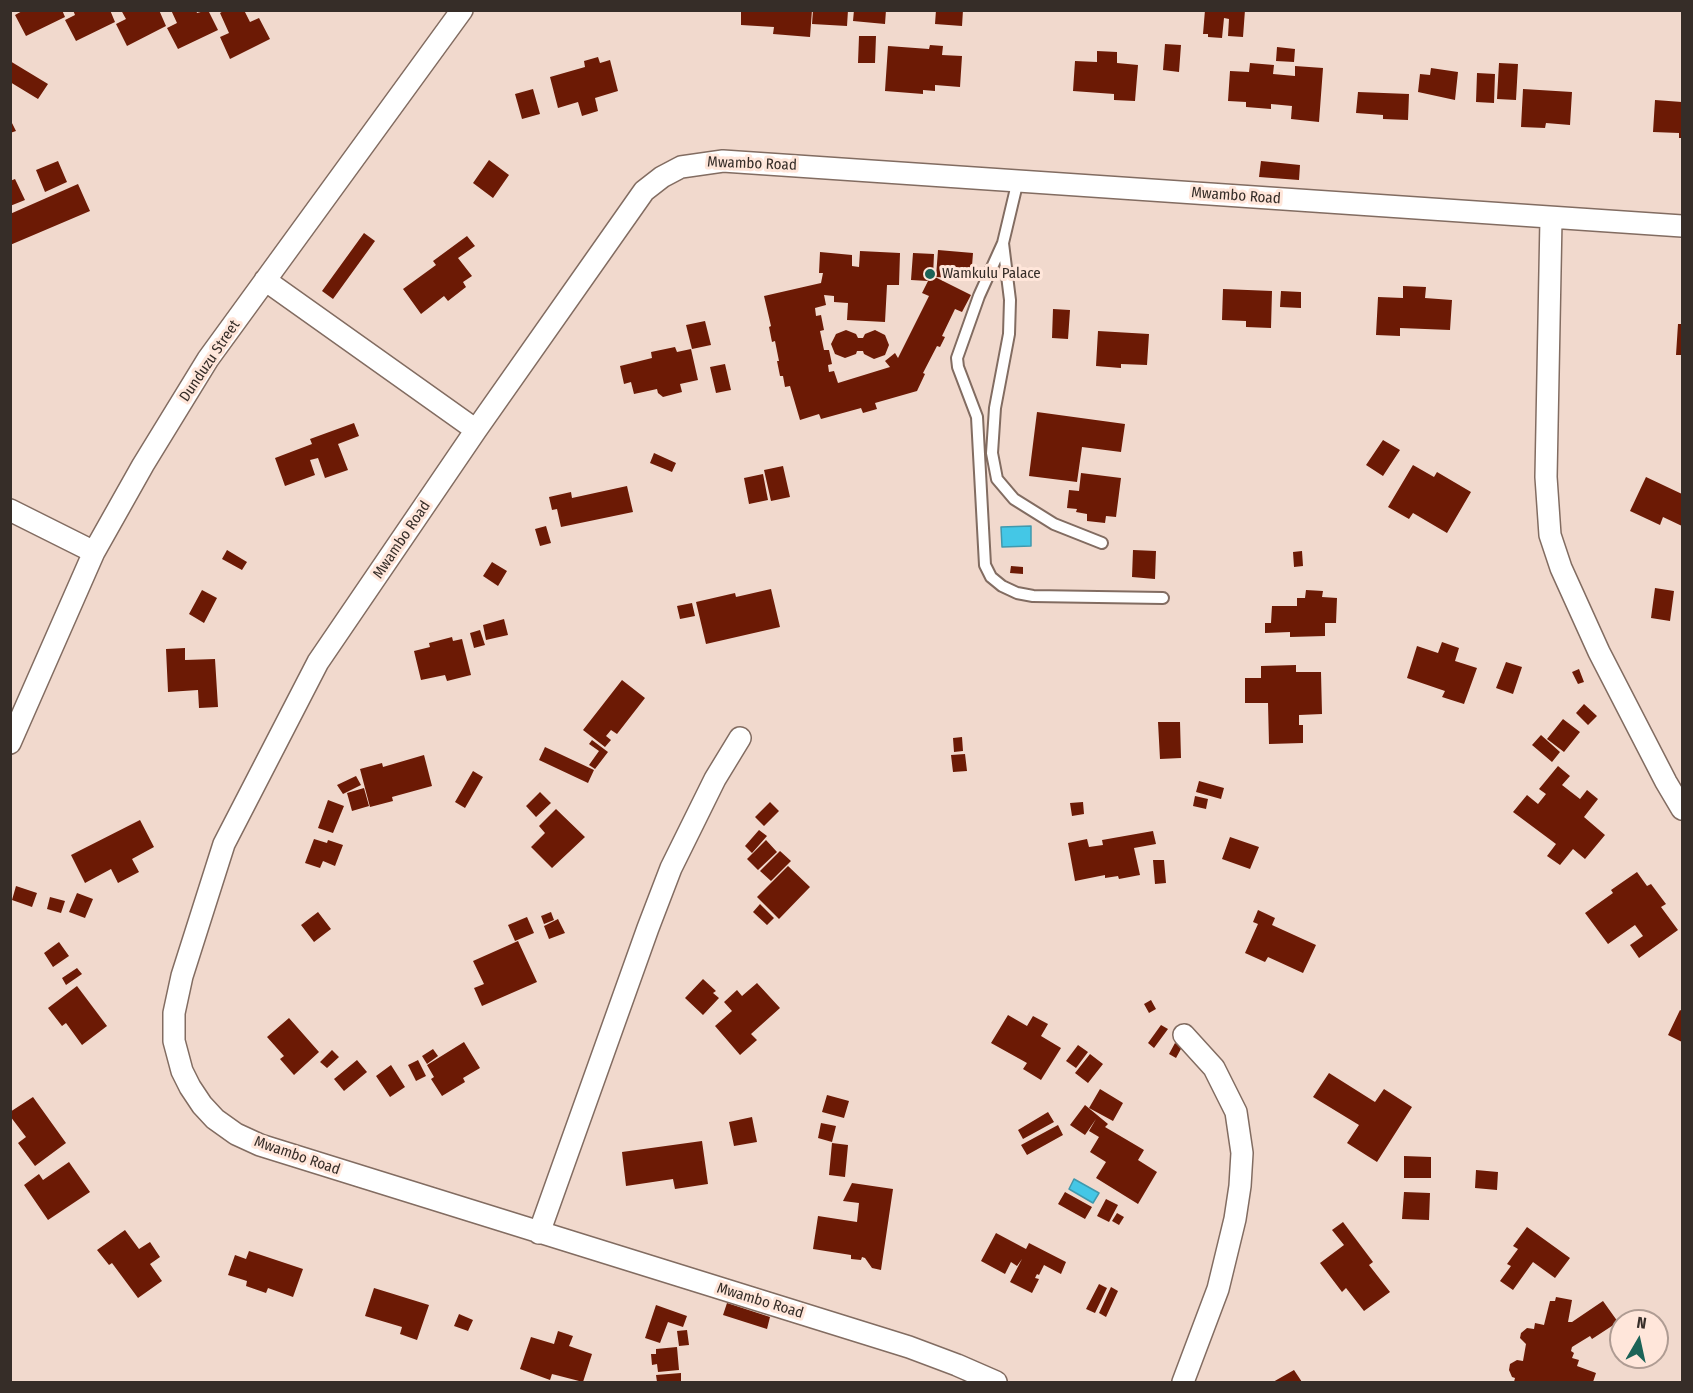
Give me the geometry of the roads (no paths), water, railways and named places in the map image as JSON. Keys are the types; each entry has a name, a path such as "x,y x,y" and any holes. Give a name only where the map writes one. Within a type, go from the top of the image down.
{"street":[{"name":"Dunduzu Street","path":"10,743 94,552 143,465 208,359 462,10"},
{"name":"Mwambo Road","path":"996,1383 909,1347 260,1145 236,1134 215,1119 202,1105 182,1071 174,1041 174,1013 182,976 224,844 318,663 476,430 644,191 662,177 681,167 723,161 1551,219 1683,226"},
{"path":"1551,219 1546,477 1550,535 1561,568 1599,652 1674,778 1683,809"},
{"path":"265,280 476,430"},
{"path":"10,510 94,552"},
{"path":"539,1233 667,878 715,779 740,738"},
{"path":"1183,1383 1218,1289 1235,1219 1242,1153 1236,1112 1214,1068 1184,1035"}],"lane":[{"path":"1018,180 1003,243 979,296 957,358 958,367 977,417 982,549 985,565 992,577 1002,586 1017,593 1033,596 1162,598"},
{"path":"1003,243 1010,300 1009,334 995,408 992,453 997,479 1014,499 1054,524 1102,543"}],"water":[{"path":"1031,526 1031,546 1002,547 1001,527"},
{"path":"1074,1179 1099,1193 1093,1203 1069,1189"}],"place":[{"name":"Wamkulu Palace","path":"930,274"}]}
